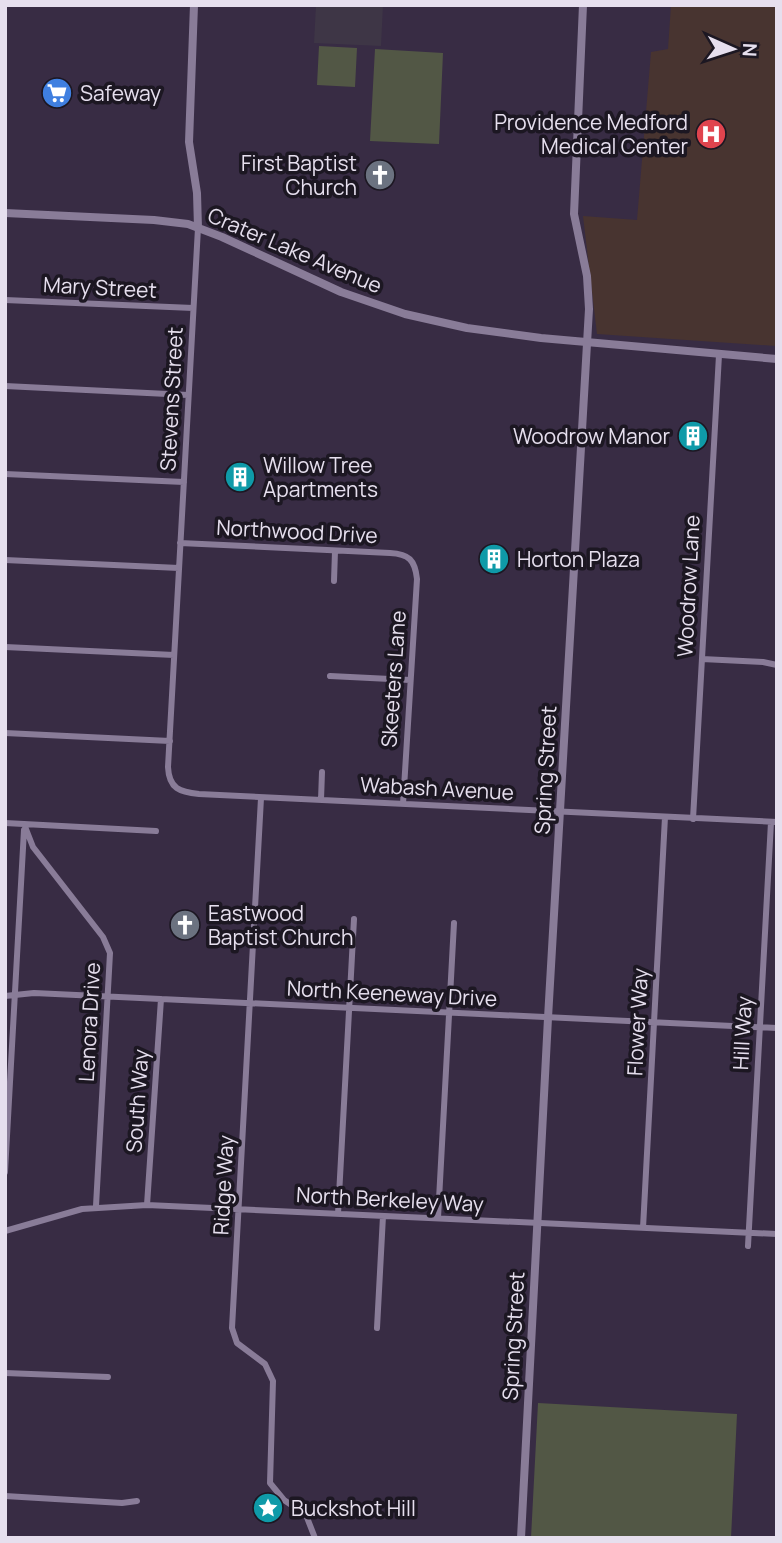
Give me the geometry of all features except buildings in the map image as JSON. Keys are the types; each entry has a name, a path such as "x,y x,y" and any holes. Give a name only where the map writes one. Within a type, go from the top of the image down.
{"street":[{"name":"Stevens Street","path":"179,791 169,779 198,228 197,193 189,142 194,5"},
{"name":"Spring Street","path":"521,1538 587,342 588,287 574,214 583,5"},
{"name":"Crater Lake Avenue","path":"5,213 165,220 198,228 320,284 405,314 496,333 777,359"},
{"name":"Mary Street","path":"5,300 193,309"},
{"name":"Woodrow Lane","path":"693,818 719,355"},
{"path":"5,386 188,395"},
{"path":"5,474 184,482"},
{"name":"Northwood Drive","path":"180,543 399,554 411,558"},
{"path":"334,581 335,551"},
{"name":"Skeeters Lane","path":"403,804 417,579 411,558"},
{"path":"5,560 179,568"},
{"path":"5,647 174,655"},
{"path":"702,659 777,665"},
{"path":"330,676 410,680"},
{"path":"5,733 170,741"},
{"path":"321,800 322,772"},
{"name":"Wabash Avenue","path":"179,791 261,798 774,822"},
{"name":"Ridge Way","path":"261,798 233,1336 241,1348 261,1360 272,1374 270,1483 278,1495 306,1515 315,1538"},
{"name":"Flower Way","path":"643,1228 665,817"},
{"name":"Hill Way","path":"748,1246 774,822"},
{"path":"5,823 156,831"},
{"path":"5,1172 24,824"},
{"name":"Lenora Drive","path":"24,824 33,847 108,947 96,1206"},
{"path":"338,1214 354,919"},
{"path":"438,1218 454,923"},
{"name":"North Keeneway Drive","path":"5,996 34,993 107,996 777,1028"},
{"name":"South Way","path":"147,1205 161,999"},
{"name":"North Berkeley Way","path":"5,1231 54,1215 96,1206 147,1205 777,1234"},
{"path":"377,1328 383,1216"},
{"path":"5,1373 108,1377"},
{"path":"5,1496 122,1503 137,1501"}],"shaded area":[{"path":"316,5 383,5 381,46 314,43"},
{"name":"Providence Medford Medical Center","path":"671,5 777,5 777,346 597,334 583,216 637,220 651,52 668,49"}],"green space":[{"path":"319,46 357,48 355,87 317,85"},
{"path":"375,49 443,53 439,144 370,141"},
{"path":"538,1403 737,1414 731,1538 531,1538"}],"place":[{"name":"Safeway","path":"57,93"},
{"name":"Providence Medford Medical Center","path":"711,134"},
{"name":"First Baptist Church","path":"380,175"},
{"name":"Woodrow Manor","path":"693,436"},
{"name":"Willow Tree Apartments","path":"240,477"},
{"name":"Horton Plaza","path":"494,559"},
{"name":"Eastwood Baptist Church","path":"185,925"},
{"name":"Buckshot Hill","path":"268,1508"}]}
